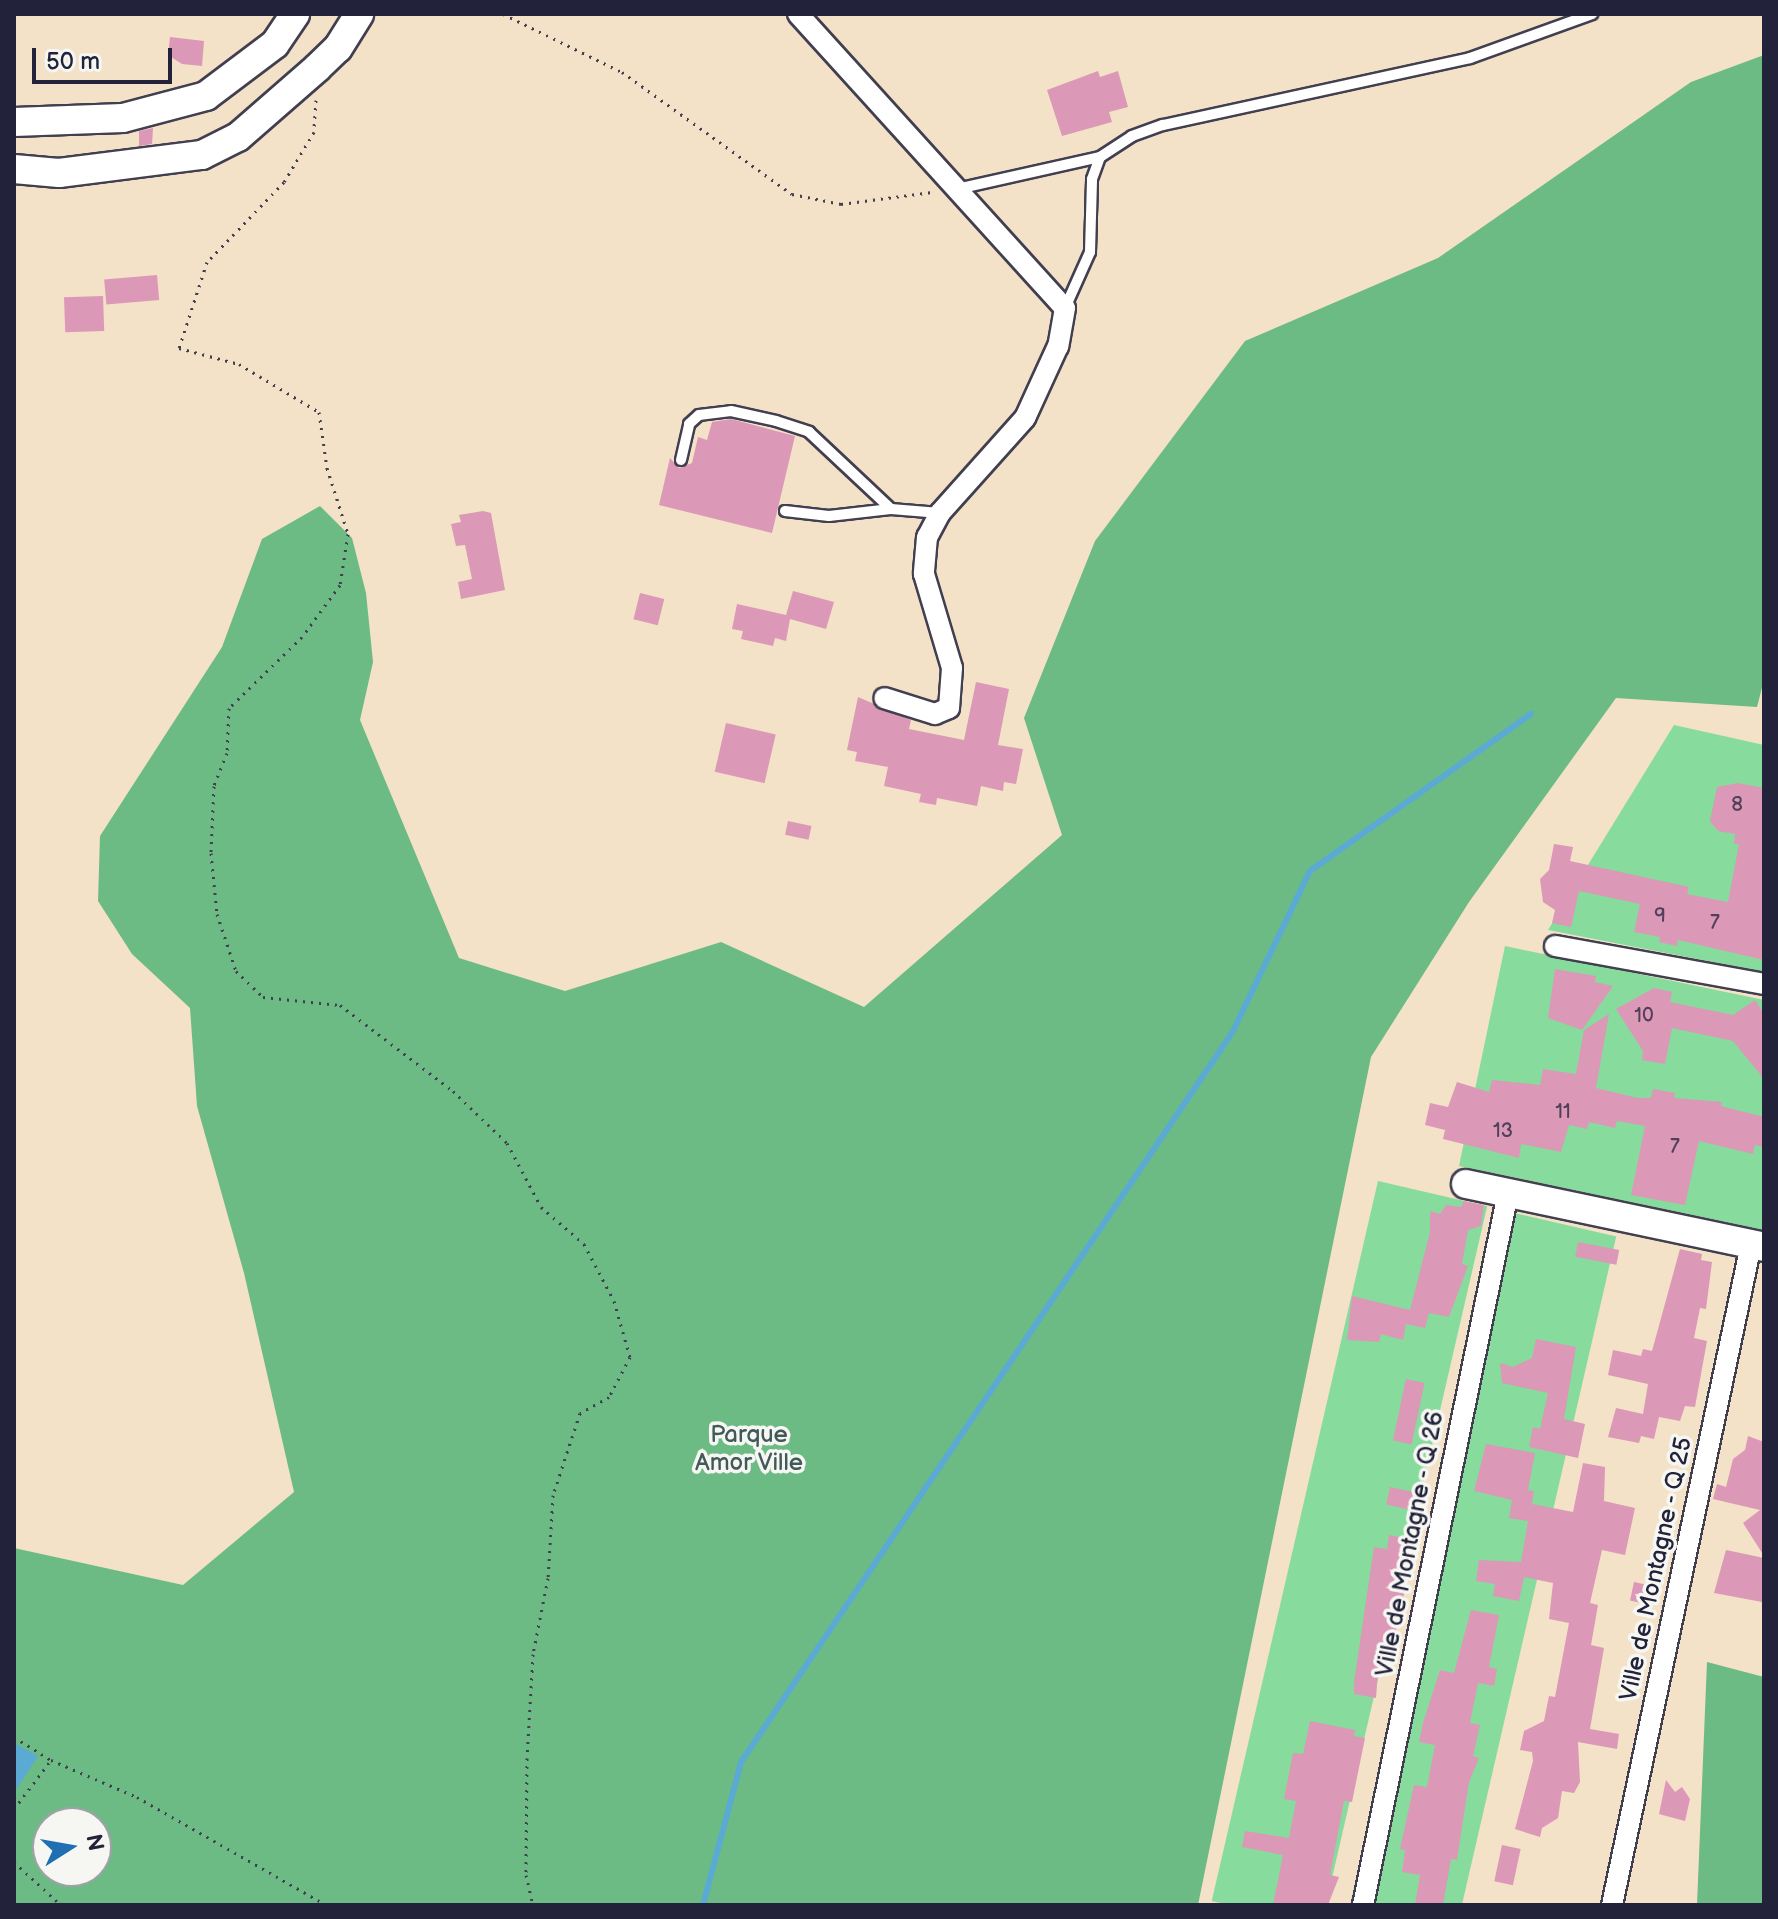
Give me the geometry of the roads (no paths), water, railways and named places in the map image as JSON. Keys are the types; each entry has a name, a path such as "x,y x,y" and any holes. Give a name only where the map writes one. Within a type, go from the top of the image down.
{"street":[{"path":"14,122 123,118 206,96 275,44 295,14"},
{"path":"14,169 59,173 202,155 238,137 317,68 338,48 359,14"},
{"path":"798,14 1065,308 1058,346 1025,418 940,513 927,537 924,574 952,668 953,695 949,708 935,714 884,698"},
{"path":"1555,946 1764,984"},
{"path":"1466,1184 1757,1246"},
{"name":"Ville de Montagne - Q 26","path":"1363,1905 1508,1193"},
{"name":"Ville de Montagne - Q 25","path":"1612,1905 1757,1246"}],"lane":[{"path":"957,189 1100,157 1132,136 1163,125 1470,58 1592,14"},
{"path":"1065,308 1090,252 1092,179 1100,157"},
{"path":"681,460 689,424 699,415 731,411 776,421 809,432 891,509"},
{"path":"785,511 829,516 891,509 940,513"}],"water":[{"path":"14,1743 38,1756 14,1793"}],"waterway":[{"path":"703,1905 741,1762 1232,1033 1310,871 1531,714"}],"park label":[{"name":"Parque Amor Ville","path":"749,1449"}]}
